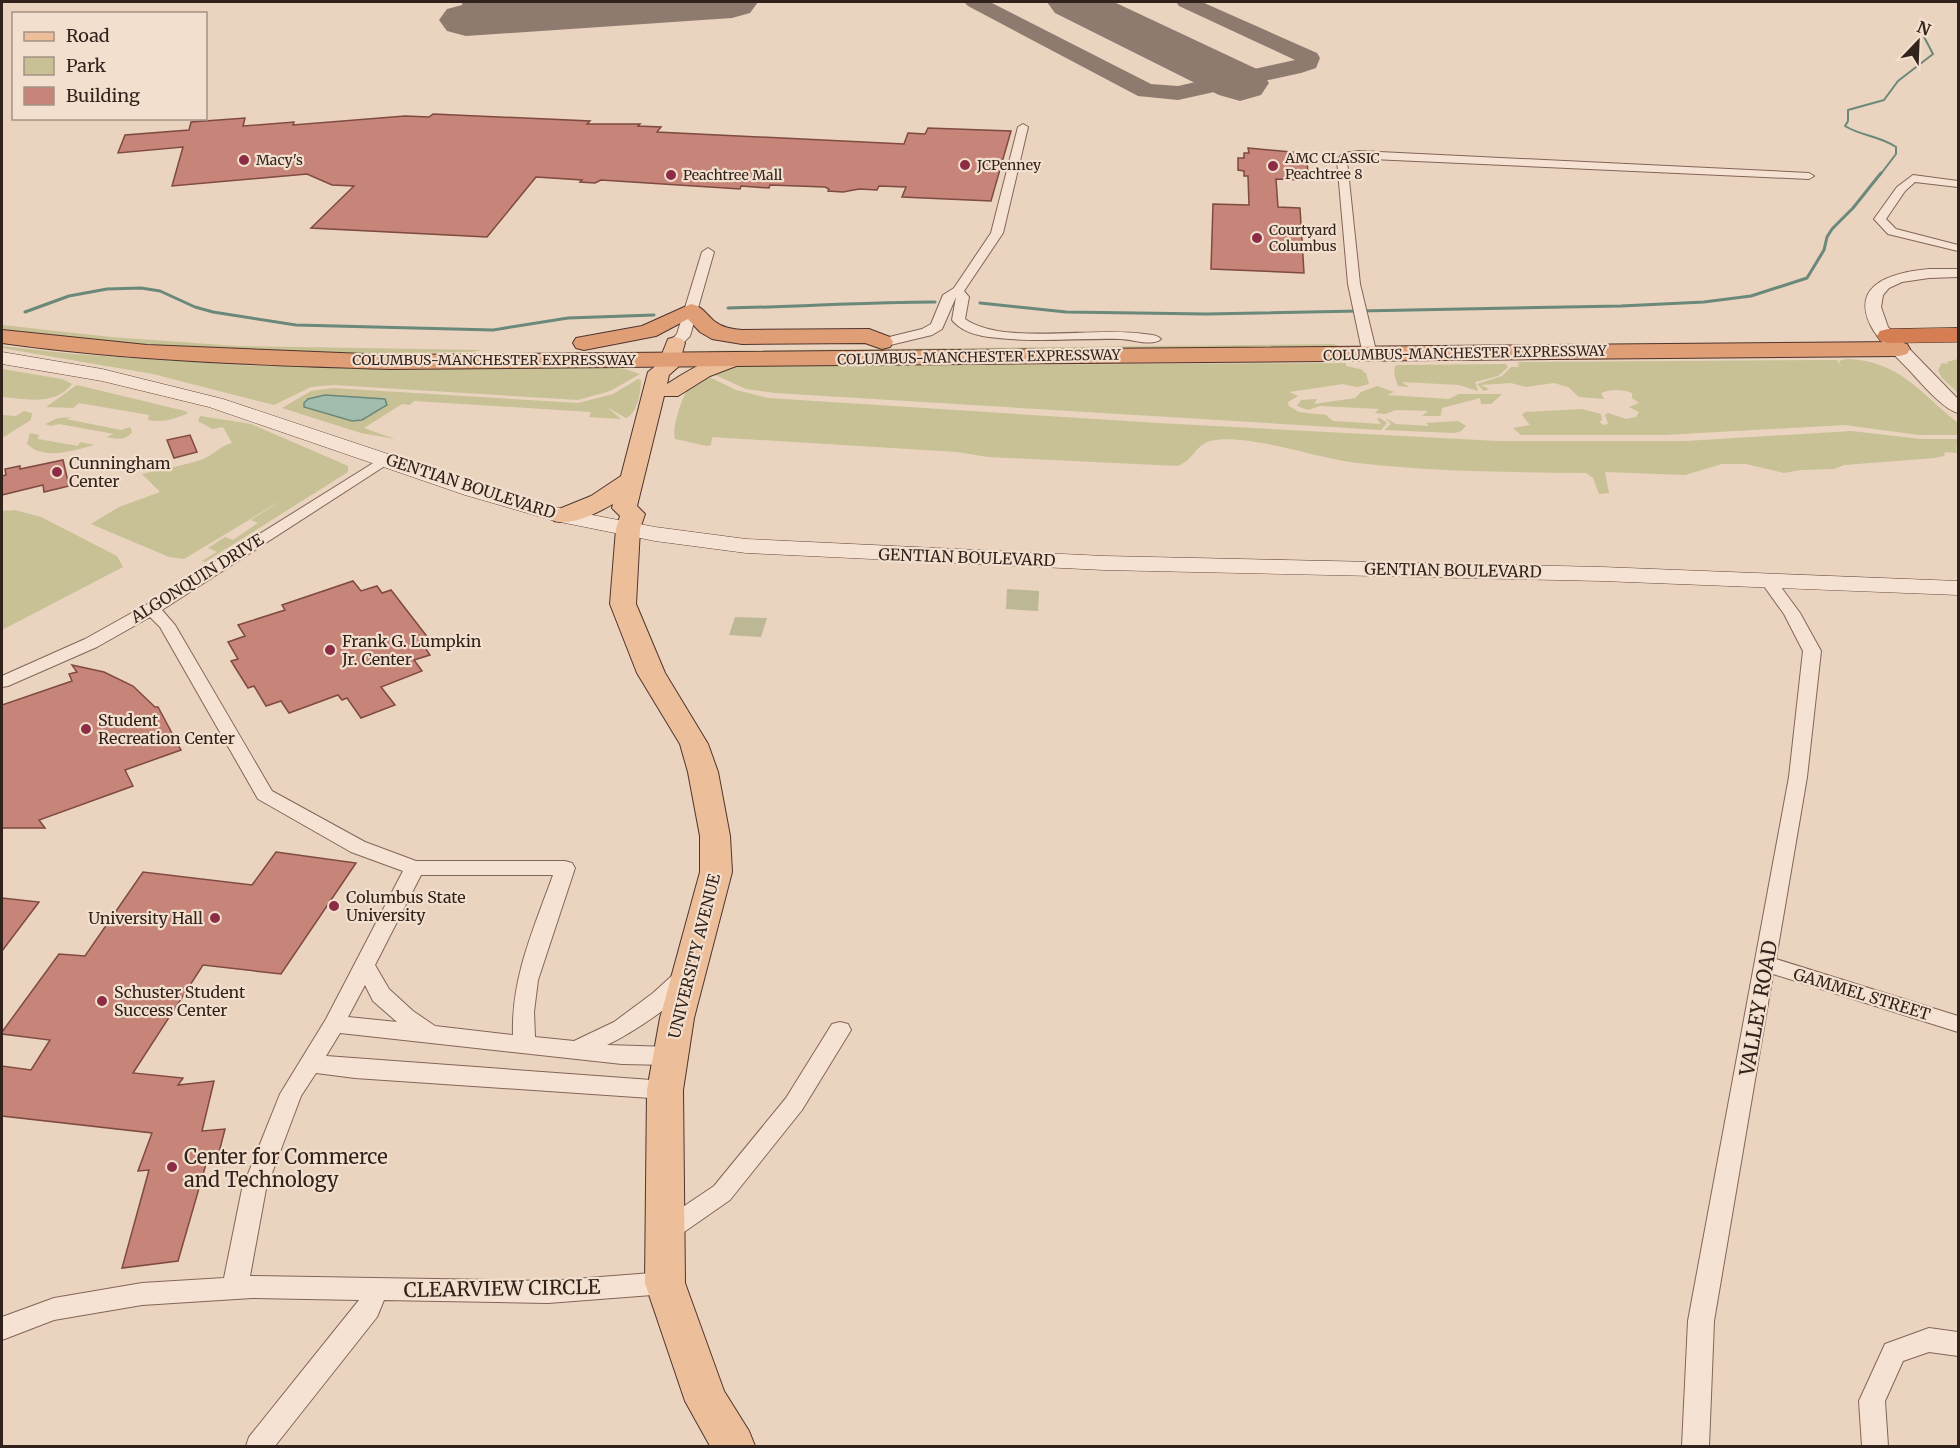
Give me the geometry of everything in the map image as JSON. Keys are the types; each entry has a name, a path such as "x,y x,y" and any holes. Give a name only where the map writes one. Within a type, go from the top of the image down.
{"highway":[{"path":"582,352 648,331 691,310 708,327 720,334 742,337 869,336 884,342"},
{"name":"COLUMBUS-MANCHESTER EXPRESSWAY","path":"2,319 141,334 270,342 582,352 668,368 884,342 1365,337 1894,343 1959,348"},
{"name":"COLUMBUS-MANCHESTER EXPRESSWAY","path":"1894,343 1959,335"},
{"name":"COLUMBUS-MANCHESTER EXPRESSWAY","path":"2,337 126,351 257,359 390,362 582,352"},
{"name":"COLUMBUS-MANCHESTER EXPRESSWAY","path":"668,368 737,359 1365,337"},
{"path":"582,352 637,369 668,368"}],"main road":[{"name":"GENTIAN BOULEVARD","path":"2,358 102,375 216,403 473,490 563,516 631,522 746,546 1104,563 1602,574 1959,588"},
{"path":"631,522 644,507 668,368 702,371 737,359"},
{"name":"UNIVERSITY AVENUE","path":"668,368 624,508 631,522 622,604 651,673 694,744 703,772 715,836 716,872 689,973 670,1056 665,1090 665,1282 706,1401 734,1446"},
{"path":"563,516 597,505 611,497 632,478"}],"street":[{"path":"884,342 921,334 938,326 949,296 958,291 997,233 1023,127"},
{"path":"1365,337 1358,303 1342,160 1347,155 1809,176"},
{"path":"1953,183 1913,178 1901,189 1880,219 1892,232 1959,248"},
{"path":"668,368 683,336 708,252"},
{"path":"1959,273 1903,277 1891,281 1877,290 1872,303 1878,325 1917,369 1959,408"},
{"path":"958,291 963,297 958,320 963,325 978,331 1008,335 1124,335 1154,339"},
{"name":"ALGONQUIN DRIVE","path":"2,682 91,643 152,609 386,459"},
{"name":"VALLEY ROAD","path":"1695,1446 1701,1321 1798,777 1812,651 1792,613 1768,582"},
{"path":"152,609 167,625 265,795 358,847 415,868 565,868 527,980 523,1012 524,1044"},
{"path":"235,1288 254,1189 291,1094 334,1024 415,868"},
{"name":"GAMMEL STREET","path":"1766,964 1959,1024"},
{"path":"365,965 381,995 405,1017 431,1034"},
{"path":"576,1050 622,1028 661,999 689,973"},
{"path":"334,1024 622,1055 670,1056"},
{"path":"665,1232 722,1193 794,1104 840,1030"},
{"path":"310,1063 355,1069 665,1090"},
{"name":"CLEARVIEW CIRCLE","path":"2,1328 54,1309 142,1294 235,1288 548,1292 665,1282"},
{"path":"260,1446 368,1309 375,1290"},
{"path":"1875,1446 1872,1401 1894,1352 1929,1340 1959,1344"}],"green space":[{"path":"2,325 111,337 237,346 482,350 353,353 177,348 2,331"},
{"path":"1333,344 1339,346 715,353 706,351"},
{"path":"2,346 74,354 254,366 610,367 640,374 610,391 578,400 334,385 311,387 274,405 153,374 2,348"},
{"path":"1846,359 1881,365 1908,380 1958,423 1958,435 1919,435 1845,425 1664,435 1521,435 1513,428 1530,425 1522,415 1525,412 1582,409 1601,414 1602,420 1599,422 1604,425 1608,424 1605,415 1608,413 1626,419 1636,417 1639,412 1629,407 1639,403 1632,398 1632,393 1621,390 1601,393 1604,399 1579,397 1568,387 1554,383 1526,387 1511,383 1481,385 1489,389 1484,391 1477,384 1502,376 1511,367 1519,367 1518,364 1521,364 1517,363 1519,362 1837,360 1841,366 1839,361"},
{"path":"1958,359 1958,393 1941,377 1938,370 1942,363 1948,364 1947,362"},
{"path":"1346,363 1346,366 1364,370 1362,371 1366,373 1369,384 1357,387 1343,384 1289,392 1298,396 1288,402 1289,406 1299,412 1326,415 1333,421 1381,424 1377,419 1380,418 1387,423 1381,430 775,393 746,389 713,374 732,366"},
{"path":"1506,364 1508,367 1498,376 1475,382 1478,391 1459,385 1402,382 1409,387 1398,386 1394,374 1395,366 1398,365"},
{"path":"2,369 62,379 72,384 57,396 40,400 2,397"},
{"path":"705,375 736,390 768,398 1158,423 1498,441 1686,441 1851,431 1921,439 1958,439 1958,447 1956,447 1957,453 1945,452 1944,456 1935,458 1844,465 1834,469 1784,473 1746,464 1722,464 1685,475 1605,472 1609,493 1599,494 1593,478 1586,473 1472,471 1386,466 1342,461 1262,443 1225,439 1205,443 1188,460 1178,466 988,457 957,452 712,437 711,445 707,446 675,439 674,434 685,393 692,382"},
{"path":"638,379 641,380 638,402 630,416 626,418 607,407 621,419 589,417 591,412 414,401 410,405 402,404 364,428 395,439 361,433 282,408 311,391 332,388 578,403 613,394"},
{"path":"77,385 188,413 168,420 153,421 148,420 149,415 79,403 73,408 46,407"},
{"path":"1377,386 1394,392 1387,395 1449,399 1459,394 1502,394 1491,404 1481,404 1480,398 1442,408 1439,416 1422,416 1428,411 1396,410 1385,414 1375,413 1379,409 1320,406 1308,410 1297,406 1301,400 1317,399 1314,404 1355,398 1361,392"},
{"path":"24,411 32,413 31,420 2,438 2,415 16,416"},
{"path":"200,416 251,424 348,466 348,472 205,562 202,561 217,552 208,548 225,537 233,540 258,523 251,520 287,497 184,559 169,557 91,524 119,507 160,492 142,474 203,459 232,443 223,427 212,429 198,421"},
{"path":"72,417 66,419 121,430 130,427 132,432 127,437 117,439 106,437 114,434 59,424 51,426 45,424 58,418"},
{"path":"1385,418 1396,424 1429,426 1426,423 1458,421 1466,426 1454,433 1384,430 1391,424"},
{"path":"30,433 39,435 38,439 78,446 80,442 94,445 60,453 42,452 27,444"},
{"path":"15,510 41,517 117,556 123,567 2,630 2,511"}],"shaded area":[{"path":"325,395 385,399 387,405 362,420 352,421 304,407 308,399"},
{"path":"1007,589 1039,591 1038,611 1006,609"},
{"path":"735,617 767,618 761,637 729,635"}],"building":[{"name":"Peachtree Mall","path":"433,114 590,121 587,124 640,124 638,126 661,127 657,132 904,144 908,133 925,134 928,128 1011,131 991,201 902,197 906,187 879,186 877,190 859,189 843,192 828,191 829,189 825,187 770,185 769,188 741,186 740,189 601,180 595,183 536,177 487,237 311,228 354,186 332,185 307,174 172,186 183,147 118,153 125,135 189,130 191,122 245,118 243,126 294,122 293,125 405,116 429,117"},
{"name":"Courtyard Columbus","path":"1248,148 1302,153 1303,160 1307,161 1308,174 1302,174 1303,180 1276,179 1278,207 1300,208 1304,273 1211,269 1213,204 1249,205 1248,176 1244,176 1244,171 1238,170 1238,158 1244,158 1244,153 1249,153"},
{"path":"190,435 197,452 174,458 167,440"},
{"path":"63,460 69,486 44,492 43,485 2,495 2,476 6,475 5,469 20,466 20,469"},
{"name":"Frank G. Lumpkin Jr. Center","path":"353,581 361,591 377,586 382,593 391,590 432,643 424,646 430,655 414,660 422,671 381,687 395,705 361,718 347,698 342,700 338,695 289,713 281,701 266,706 254,686 248,688 231,661 238,659 228,642 245,636 238,625 285,610 282,605"},
{"name":"Student Recreation Center","path":"72,665 104,672 133,686 155,707 158,707 181,750 125,770 133,786 39,820 45,828 2,828 2,705 72,681 69,674 77,672"},
{"path":"276,852 356,863 281,974 203,965 133,1073 183,1078 178,1085 214,1081 202,1131 225,1129 216,1164 206,1164 178,1261 122,1268 149,1170 138,1171 152,1133 2,1116 2,1066 31,1070 50,1040 2,1034 2,1032 59,954 85,956 143,872 252,885"},
{"path":"2,898 39,902 2,951"}],"waterway":[{"path":"1880,175 1896,154 1896,147 1884,140 1845,126 1848,121 1848,110 1884,100 1898,81 1933,54 1922,33"},
{"path":"980,303 1066,312 1207,314 1621,306 1704,302 1751,296 1807,278 1824,250 1827,237 1832,229 1853,208 1881,173"},
{"path":"25,312 69,296 107,289 141,288 160,291 195,307 213,312 296,325 493,330 568,318 654,315"},
{"path":"728,308 935,302"}],"taxiway":[{"path":"473,2 474,19"},
{"path":"595,2 597,11"},
{"path":"975,2 1146,91 1178,93 1235,81"},
{"path":"1186,2 1309,58 1308,63 1301,66 1233,80"}],"runway":[{"path":"466,20 732,2"},
{"path":"1073,2 1240,83"}],"place":[{"name":"Macy's","path":"244,160"},
{"name":"JCPenney","path":"965,165"},
{"name":"AMC CLASSIC Peachtree 8","path":"1273,166"},
{"name":"Peachtree Mall","path":"671,175"},
{"name":"Courtyard Columbus","path":"1257,238"},
{"name":"Cunningham Center","path":"57,472"},
{"name":"Frank G. Lumpkin Jr. Center","path":"330,650"},
{"name":"Student Recreation Center","path":"86,729"},
{"name":"Columbus State University","path":"334,906"},
{"name":"University Hall","path":"215,918"},
{"name":"Schuster Student Success Center","path":"102,1001"},
{"name":"Center for Commerce and Technology","path":"172,1167"}]}
